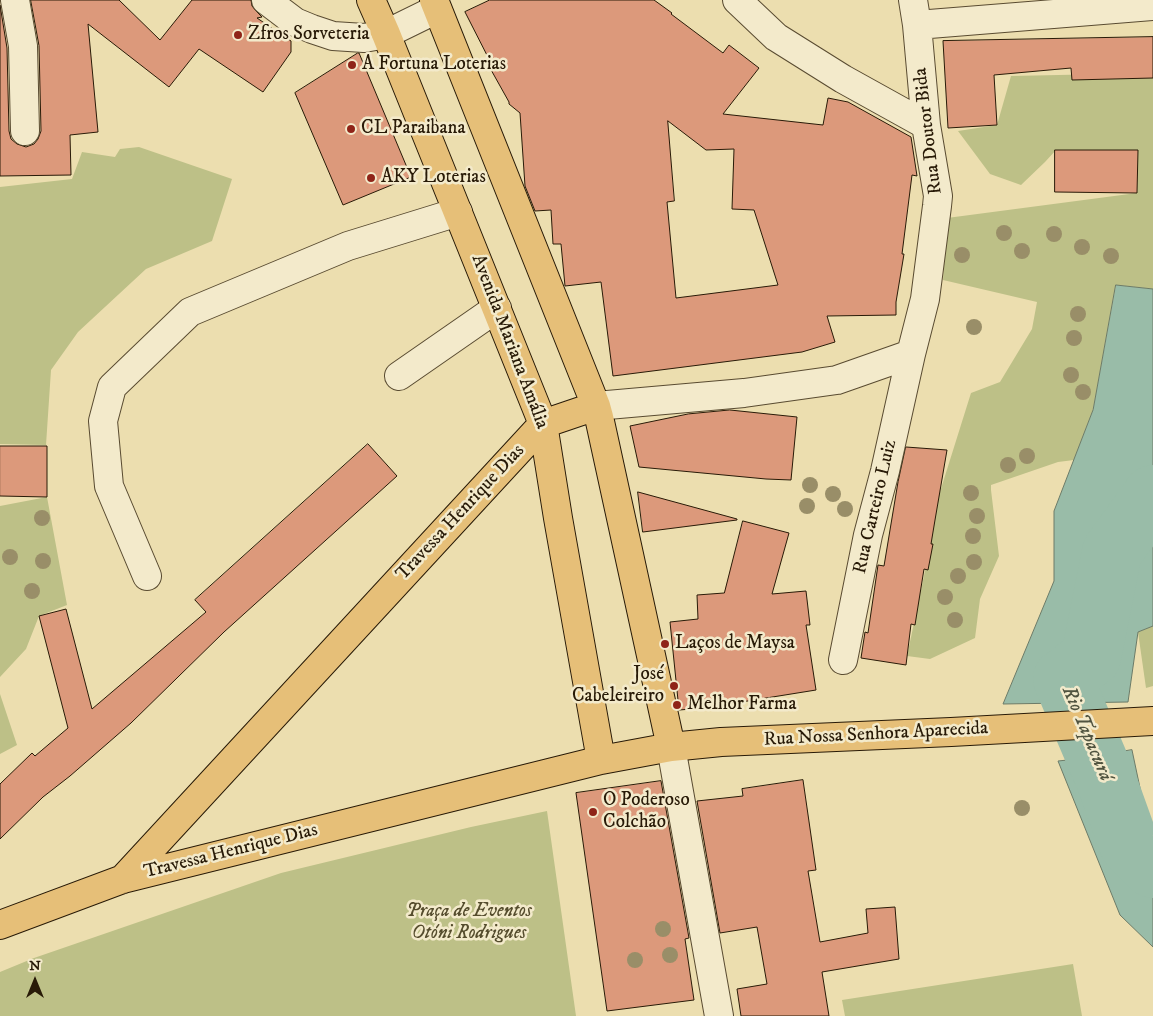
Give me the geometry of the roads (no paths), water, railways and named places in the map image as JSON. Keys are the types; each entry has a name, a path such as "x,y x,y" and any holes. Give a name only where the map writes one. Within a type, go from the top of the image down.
{"main road":[{"name":"Avenida Mariana Amália","path":"371,0 458,212 489,313 543,424 601,760"},
{"path":"435,4 596,406 672,747"},
{"name":"Travessa Henrique Dias","path":"123,879 543,424 596,406"},
{"name":"Rua Nossa Senhora Aparecida","path":"601,760 672,747 721,742 1153,721"},
{"name":"Travessa Henrique Dias","path":"0,926 123,879 601,760"}],"street":[{"path":"15,0 23,46 25,131"},
{"path":"266,0 295,22 312,29 333,36 364,38 386,34 435,4"},
{"path":"737,0 776,37 843,79 926,125"},
{"path":"915,12 1153,6"},
{"name":"Rua Doutor Bida","path":"911,354 924,299 938,196 926,125 915,12"},
{"path":"146,576 110,486 103,421 112,387 190,312 348,246 458,212"},
{"path":"399,376 489,313"},
{"name":"Travessa Henrique Dias","path":"596,406 744,393 837,380 911,354"},
{"name":"Rua Carteiro Luiz","path":"843,660 868,535 885,471 911,354"},
{"path":"672,747 719,1016"}],"waterway":[{"name":"Rio Tapacurá","path":"1153,495 1112,552 1091,657 1063,679 1106,780 1129,844 1153,868"}],"place":[{"name":"Zfros Sorveteria","path":"238,35"},
{"name":"A Fortuna Loterias","path":"352,65"},
{"name":"CL Paraibana","path":"351,129"},
{"name":"AKY Loterias","path":"371,178"},
{"name":"Laços de Maysa","path":"665,644"},
{"name":"José Cabeleireiro","path":"674,686"},
{"name":"Melhor Farma","path":"677,705"},
{"name":"O Poderoso Colchão","path":"593,812"}],"park label":[{"name":"Praça de Eventos Otóni Rodrigues","path":"469,923"}]}
